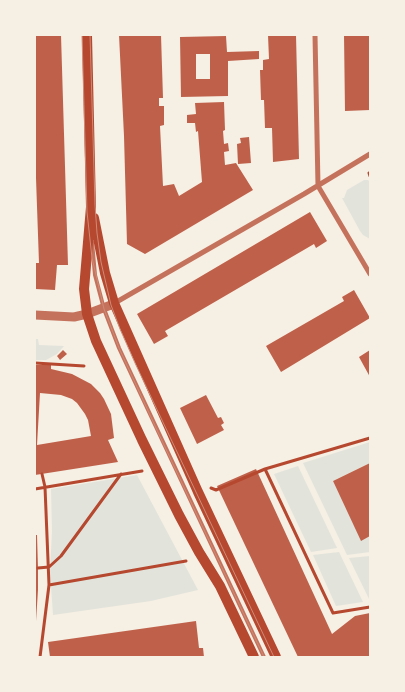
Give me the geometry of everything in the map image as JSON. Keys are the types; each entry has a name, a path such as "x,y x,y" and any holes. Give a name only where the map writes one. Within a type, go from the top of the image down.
{"main road":[{"path":"87,35 91,207 84,289 87,314 96,341 142,440 179,515 220,586 254,657"},
{"path":"91,207 110,306 276,657"}],"street":[{"path":"315,35 318,186 370,274"},
{"path":"35,315 74,317 110,306 370,154"},
{"path":"364,263 370,259"}],"lane":[{"path":"110,306 119,348 264,657"}],"path":[{"path":"35,363 84,366"},
{"path":"211,488 216,490 265,469 370,438"},
{"path":"265,469 333,613 370,607"},
{"path":"35,489 142,471"},
{"path":"40,657 49,585 45,487 42,474"},
{"path":"38,568 49,567 61,556 121,474"},
{"path":"49,585 186,561"}],"shaded area":[{"path":"364,180 370,182 370,239 360,231 342,198 344,198 347,190"},
{"path":"35,339 38,339 39,345 64,346 57,354 46,360 35,360"},
{"path":"370,442 370,463 333,481 361,540 370,536 370,552 347,555 303,463"},
{"path":"298,466 337,548 311,552 274,474"},
{"path":"137,475 198,590 151,601 53,615 50,572 52,531 51,489"},
{"path":"339,552 363,602 336,606 313,555"},
{"path":"370,556 370,601 349,558"}],"building":[{"path":"35,35 61,35 68,265 57,265 55,290 35,289 35,263 39,263 35,150"},
{"path":"119,35 161,35 163,98 159,98 159,106 164,106 164,125 160,126 163,186 174,184 179,196 202,182 198,131 196,132 195,123 187,123 187,115 196,114 195,103 224,102 224,144 228,143 229,151 224,152 225,165 236,163 253,190 145,254 127,244"},
{"path":"268,35 296,35 299,159 273,162 272,128 265,128 264,100 261,100 260,70 263,70 263,60 269,59"},
{"path":"344,35 370,35 370,110 345,111"},
{"path":"226,36 227,52 259,51 259,59 228,61 228,96 181,97 180,37","holes":["196,54 210,54 210,79 196,79"]},
{"path":"249,137 251,163 238,164 237,144 241,143 240,138"},
{"path":"310,212 327,241 316,248 314,244 165,331 168,336 154,344 137,314"},
{"path":"354,290 370,318 281,372 266,346 344,301 342,297"},
{"path":"63,350 67,354 60,360 57,356"},
{"path":"370,350 370,377 359,357"},
{"path":"35,365 51,365 51,369 72,374 91,384 100,393 111,414 114,438 108,440 118,462 35,475","holes":["40,393 61,395 77,403 88,420 91,436 37,445"]},
{"path":"206,395 218,418 221,417 224,423 221,425 224,430 197,444 180,408"},
{"path":"370,463 370,536 361,541 333,481"},
{"path":"256,469 332,634 355,616 370,613 370,657 298,657 217,486"},
{"path":"35,535 37,535 38,568 36,621 35,620"},
{"path":"196,621 199,648 203,648 204,657 50,657 48,642"}],"tram line":[{"path":"82,35 87,212 92,258 104,309 119,348 264,657"},
{"path":"90,35 97,233 101,262 111,305 135,363 274,657"}]}
